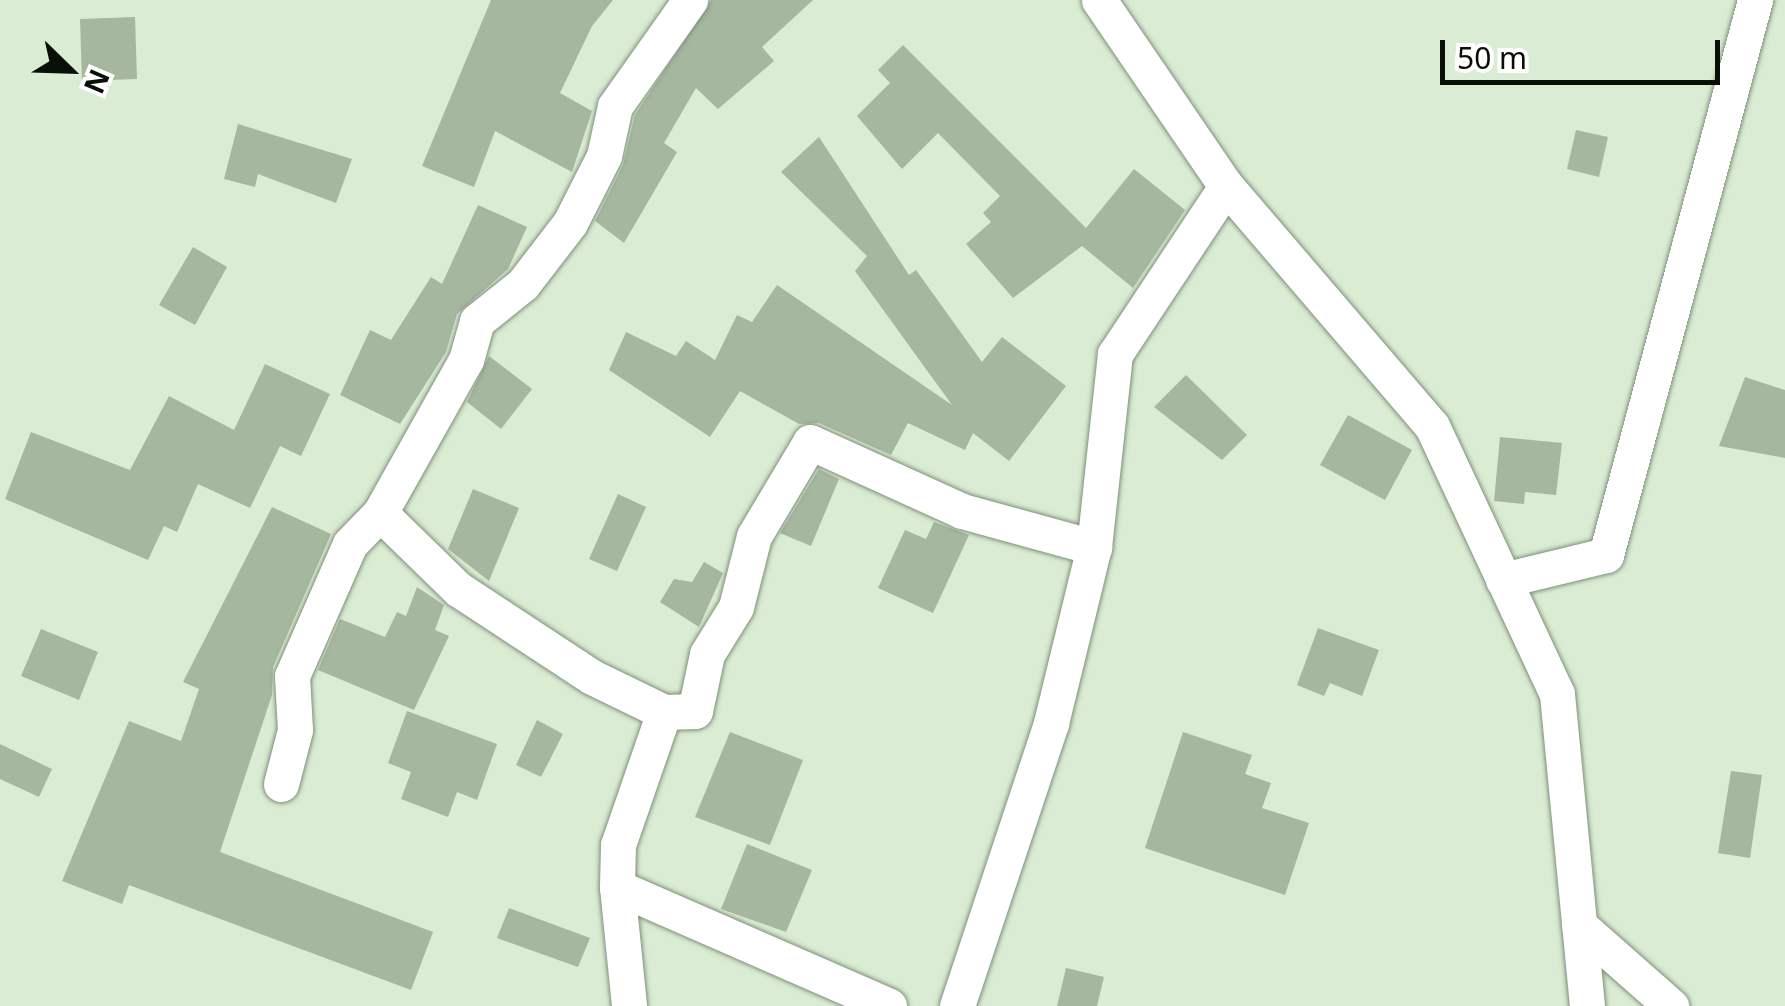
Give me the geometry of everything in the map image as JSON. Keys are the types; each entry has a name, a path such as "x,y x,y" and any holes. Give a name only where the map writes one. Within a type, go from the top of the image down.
{"street":[{"path":"281,784 295,730 292,676 350,544 380,513 466,360 477,321 522,284 570,223 604,156 615,106 690,0"},
{"path":"1098,0 1226,186 1432,426 1557,694 1587,1006"},
{"path":"1503,580 1606,555 1754,0"},
{"path":"957,1006 1051,723 1094,547 1115,354 1226,186"},
{"path":"380,513 458,589 592,677 664,712 695,711 707,654 736,607 754,536 810,442 962,512 1094,547"},
{"path":"629,1006 617,887 618,845 664,712"},
{"path":"617,887 889,1006"},
{"path":"1579,925 1671,1006"}],"building":[{"path":"491,0 613,0 592,26 560,93 592,111 572,172 495,131 474,187 422,166"},
{"path":"711,0 813,0 762,47 774,61 718,109 696,88 664,143 677,152 624,243 595,221 623,165 635,115"},
{"path":"135,17 137,79 82,81 80,19"},
{"path":"903,45 1086,228 1134,169 1185,210 1133,288 1082,246 1013,298 966,244 991,222 983,213 1000,196 938,133 902,169 857,116 890,83 878,70"},
{"path":"238,124 352,159 336,203 258,174 255,187 224,179"},
{"path":"1576,130 1608,137 1599,177 1567,169"},
{"path":"819,137 909,275 916,270 982,362 1002,337 1066,386 1009,461 973,433 965,450 908,423 891,455 819,423 799,424 740,391 710,437 609,370 626,332 676,356 686,341 715,360 737,315 752,322 777,285 952,405 855,271 867,256 781,172"},
{"path":"478,205 527,227 508,269 457,314 446,352 400,424 340,395 370,330 391,340 431,277 442,284"},
{"path":"193,247 227,267 195,325 159,305"},
{"path":"489,356 532,389 501,429 467,402"},
{"path":"265,364 330,394 301,456 280,446 250,508 198,484 177,532 164,526 148,560 5,499 31,432 130,470 169,396 234,430"},
{"path":"1186,375 1247,435 1222,460 1154,407"},
{"path":"1745,377 1785,390 1785,458 1719,446"},
{"path":"1348,415 1412,450 1385,500 1320,465"},
{"path":"1500,437 1562,443 1556,495 1525,492 1524,504 1494,501"},
{"path":"819,469 839,479 811,546 780,533"},
{"path":"473,489 519,508 489,581 448,549"},
{"path":"618,494 646,507 617,571 589,559"},
{"path":"272,507 331,534 273,667 272,695 220,852 433,932 411,990 129,885 122,904 62,881 129,721 181,741 199,689 183,682"},
{"path":"934,522 969,535 933,613 878,588 905,530 926,539"},
{"path":"704,562 723,573 699,627 660,602 674,579 692,582"},
{"path":"417,587 444,605 435,630 449,636 414,710 318,670 340,619 385,637 397,612 406,616"},
{"path":"1318,628 1379,650 1362,696 1330,683 1324,696 1297,685"},
{"path":"41,629 98,652 79,700 21,676"},
{"path":"407,711 497,744 477,800 457,792 448,817 401,799 411,772 388,763"},
{"path":"537,720 563,734 541,777 516,765"},
{"path":"730,732 803,760 770,845 695,817"},
{"path":"1183,732 1252,755 1245,774 1271,783 1262,808 1309,823 1285,895 1145,848"},
{"path":"0,744 52,769 39,797 0,779"},
{"path":"1731,771 1762,775 1750,858 1718,853"},
{"path":"747,844 812,870 786,932 721,909"},
{"path":"509,908 590,938 578,967 497,938"},
{"path":"1066,968 1104,977 1097,1006 1057,1006"}]}
